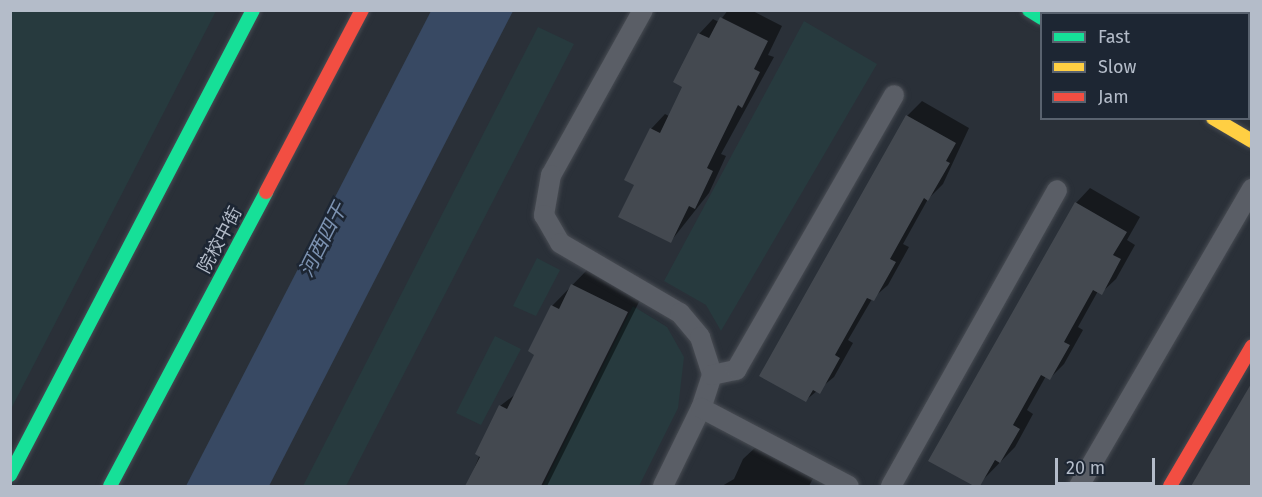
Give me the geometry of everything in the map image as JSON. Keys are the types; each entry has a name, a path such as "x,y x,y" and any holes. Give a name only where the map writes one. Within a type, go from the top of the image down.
{"main road":[{"path":"10,475 253,10"},
{"name":"院校中街","path":"110,486 362,10"},
{"path":"1216,120 1251,141"},
{"path":"1170,486 1251,346"}],"lane":[{"path":"644,10 551,176 544,215 560,243 680,313 700,337 712,375 701,408 663,486"},
{"path":"712,375 736,370 894,95"},
{"path":"1079,486 1251,189"},
{"path":"891,486 1057,190"},
{"path":"701,408 849,486"}],"green space":[{"path":"10,11 216,11 11,409 10,409"},
{"path":"804,21 877,64 721,331 706,305 664,281"},
{"path":"538,27 574,44 346,486 303,486"},
{"path":"537,258 560,270 536,316 513,306"},
{"path":"633,306 667,327 684,357 678,408 639,486 543,486"},
{"path":"495,336 521,349 481,425 456,413"}],"water":[{"name":"河西四干","path":"431,11 513,11 269,486 186,486"},
{"path":"1194,11 1251,11 1251,44 1250,12"}],"building":[{"path":"720,17 768,41 754,69 760,72 742,108 738,105 707,168 713,171 695,209 689,206 671,243 618,217 634,185 624,180 650,128 660,133 682,87 673,82 698,33 709,38"},
{"path":"906,115 956,143 946,161 950,163 928,201 924,198 890,259 896,262 874,301 867,298 835,355 840,358 820,394 813,390 806,402 759,376"},
{"path":"1075,202 1127,232 1113,255 1121,259 1102,295 1093,290 1064,342 1070,345 1050,380 1041,375 1013,425 1020,429 1000,463 995,460 980,486 974,486 928,461"},
{"path":"571,284 628,312 541,486 465,486 480,457 475,454 499,405 507,409 534,355 528,351 551,305 559,309"},
{"path":"1251,384 1251,486 1191,486"}],"traffic: fast":[{"path":"10,475 253,10"},
{"path":"1029,10 1040,17"},
{"path":"110,486 266,192"}],"traffic: slow":[{"path":"1216,120 1252,141"}],"traffic: jam":[{"path":"266,192 362,10"},
{"path":"1170,486 1252,346"}]}
